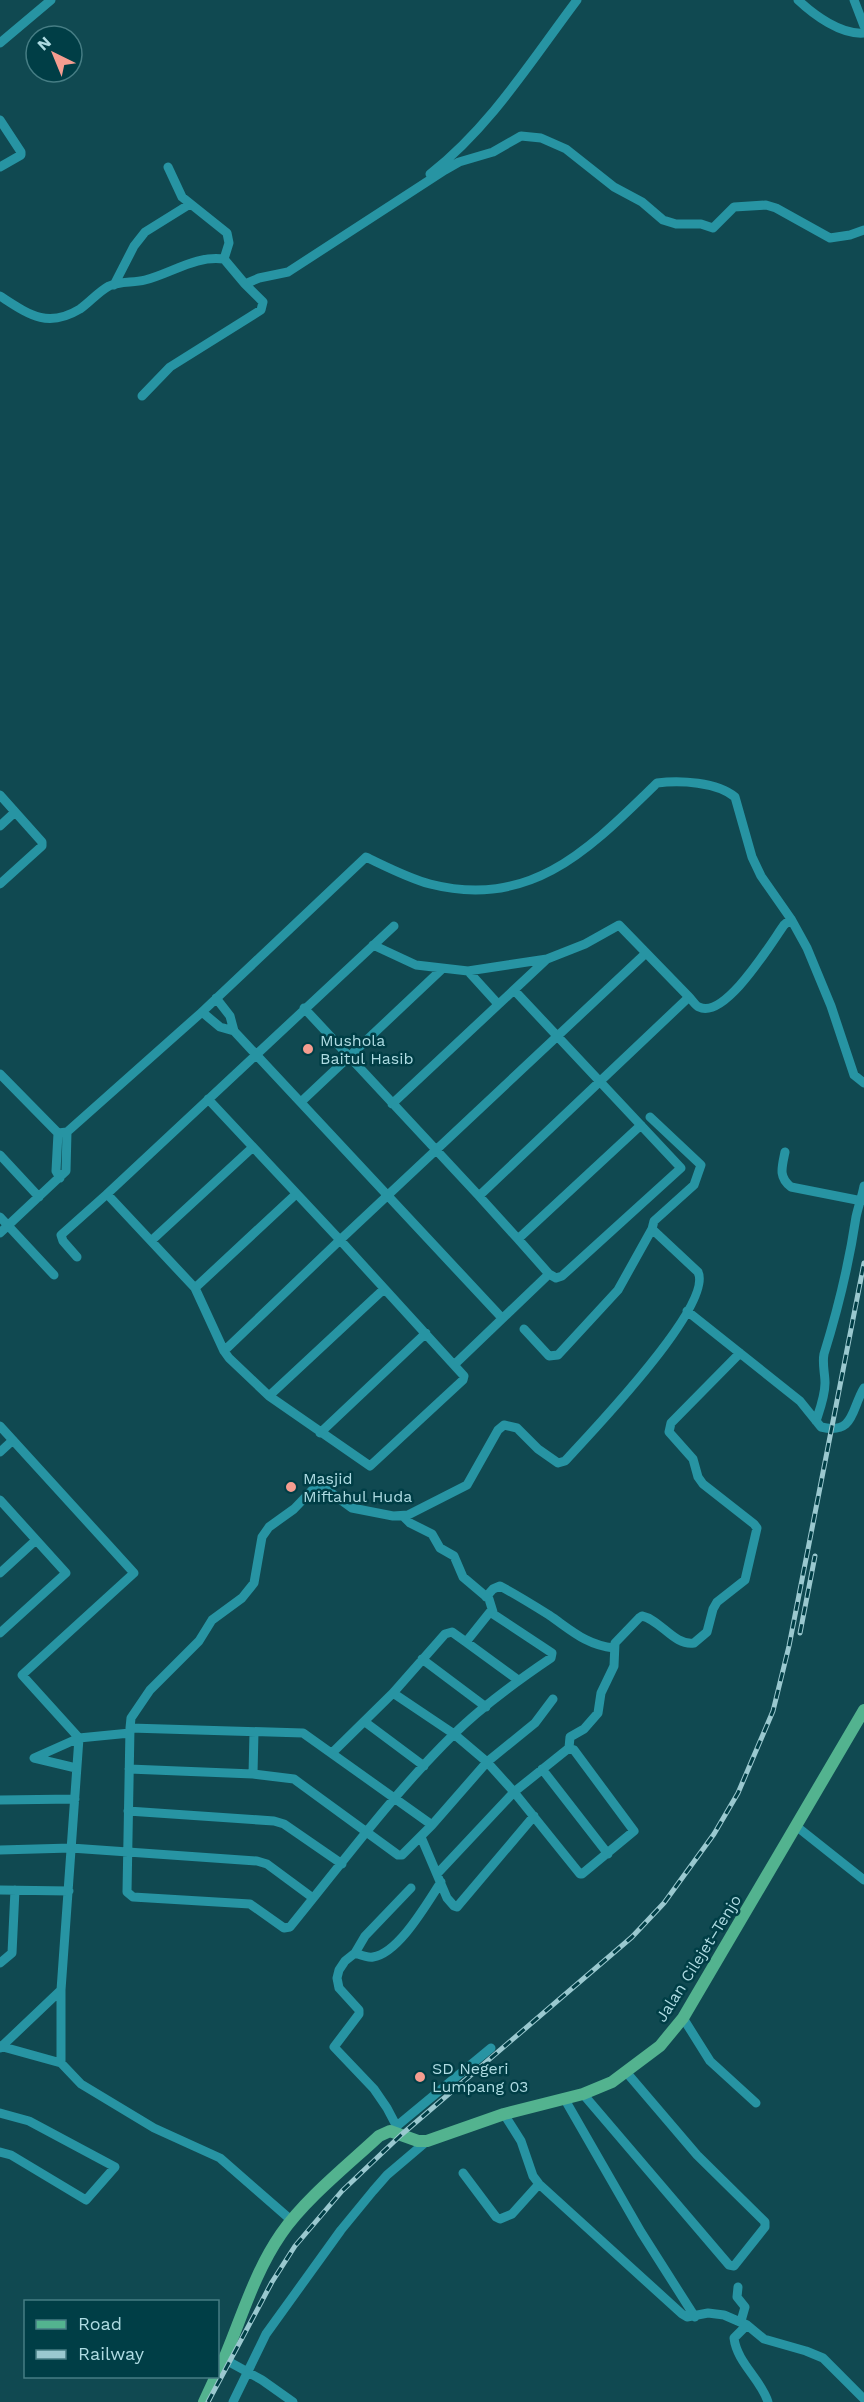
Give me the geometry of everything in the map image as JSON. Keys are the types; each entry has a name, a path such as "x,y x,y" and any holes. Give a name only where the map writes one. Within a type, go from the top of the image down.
{"main road":[{"name":"Jalan Cilejet–Tenjo","path":"427,2141 504,2114 583,2094 627,2073 660,2046 683,2018 864,1710"},
{"path":"219,2368 267,2259 291,2220 379,2136 393,2129 418,2141 427,2141"},
{"path":"204,2402 215,2378"}],"street":[{"path":"0,43 51,0"},
{"path":"384,210 455,154 469,140 510,92 577,0"},
{"path":"798,0 813,12 843,29 855,33 864,32"},
{"path":"854,0 864,26"},
{"path":"0,120 21,155 0,167"},
{"path":"245,284 294,269 459,162 493,152 511,140 529,135 566,149 614,186 642,202 663,220 676,224 701,224 713,228 734,207 766,205 776,208 830,238 864,230"},
{"path":"168,167 177,189 190,204 227,233 229,243 224,259"},
{"path":"114,285 134,246 146,232 190,204"},
{"path":"142,396 170,367 261,310 262,302 224,259"},
{"path":"0,296 35,317 58,316 80,309 114,285 147,279 202,260 224,259"},
{"path":"62,1133 202,1012 366,857 411,877 456,889 493,890 526,883 564,865 657,783 671,781 711,786 728,791 735,797 752,857 761,876 791,919 807,948 831,1006 854,1075 864,1083"},
{"path":"0,795 40,837 42,846 0,884"},
{"path":"0,826 15,812"},
{"path":"373,945 416,965 441,970 468,971 547,959 585,944 619,925 699,1007 708,1009 722,1004 733,994 791,919"},
{"path":"77,1257 63,1241 61,1235 394,926"},
{"path":"224,1350 646,953"},
{"path":"392,1104 547,959"},
{"path":"302,1101 441,970"},
{"path":"468,971 498,1004"},
{"path":"304,1008 549,1274 556,1278 562,1276 680,1170 680,1165 514,990"},
{"path":"479,1196 689,997"},
{"path":"216,998 230,1016 234,1031 302,1101 502,1318"},
{"path":"202,1012 220,1027 234,1031"},
{"path":"0,1074 62,1133 66,1171 4,1229"},
{"path":"107,1194 195,1288 229,1358 269,1396 370,1466 463,1380 462,1372 455,1364 295,1195 208,1099"},
{"path":"524,1329 549,1356 558,1355 618,1290 652,1229 654,1221 694,1185 701,1165 650,1117"},
{"path":"518,1239 641,1125"},
{"path":"151,1241 252,1148"},
{"path":"785,1152 781,1173 785,1182 791,1187 862,1201"},
{"path":"0,1155 39,1197"},
{"path":"816,1421 824,1391 822,1362 852,1248 856,1215 862,1201 864,1186"},
{"path":"195,1288 295,1195"},
{"path":"0,1217 4,1229 54,1275"},
{"path":"403,1516 410,1523 434,1536 440,1548 455,1558 463,1577 491,1602 493,1612 552,1653 550,1658 518,1680 454,1734 395,1797 287,1929 250,1904 134,1897 127,1892 131,1718 150,1690 199,1641 212,1620 242,1599 254,1583 262,1537 266,1530 294,1509 316,1486 323,1487 352,1508 403,1516 467,1485 498,1430 504,1425 517,1428 538,1449 558,1463 565,1461 643,1376 687,1311 700,1281 700,1275 652,1229"},
{"path":"455,1364 549,1274"},
{"path":"269,1396 384,1289"},
{"path":"687,1311 800,1401 816,1421 825,1428 844,1427 850,1420 864,1388"},
{"path":"320,1433 426,1333"},
{"path":"355,1953 373,1957 380,1955 400,1940 418,1917 439,1878 514,1792 569,1748 570,1737 588,1725 600,1707 601,1693 614,1666 614,1648 619,1638 642,1616 649,1618 684,1643 699,1641 707,1632 717,1602 746,1580 757,1528 703,1484 698,1477 693,1459 669,1432 671,1423 740,1353"},
{"path":"0,1426 134,1573 22,1675 79,1738 61,1990 61,2063"},
{"path":"0,1452 13,1440"},
{"path":"0,1633 66,1573 2,1507"},
{"path":"0,1573 36,1540"},
{"path":"486,1597 493,1588 500,1587 551,1616 576,1636 601,1647 614,1648"},
{"path":"466,1642 487,1614 493,1612"},
{"path":"332,1753 393,1693 447,1632 452,1632 518,1680"},
{"path":"422,1659 486,1707"},
{"path":"393,1693 454,1734 487,1762 582,1874 634,1832 634,1829 574,1750 569,1748"},
{"path":"129,1769 253,1774 294,1779 398,1855 406,1853 487,1762 535,1723 553,1699"},
{"path":"365,1722 424,1766"},
{"path":"76,1768 34,1758 79,1738 130,1731 303,1733 432,1825"},
{"path":"253,1774 254,1732"},
{"path":"542,1769 608,1854"},
{"path":"0,1800 75,1799"},
{"path":"128,1811 274,1821 284,1824 342,1864"},
{"path":"421,1837 447,1898 454,1906 460,1905 534,1816"},
{"path":"796,1826 864,1880"},
{"path":"0,1850 71,1848 257,1861 267,1864 314,1898"},
{"path":"411,1888 364,1936 355,1953 339,1970 337,1978 342,1992 357,2005 358,2014 334,2047 374,2089 387,2108 393,2129 491,2048"},
{"path":"0,1890 69,1891"},
{"path":"0,1964 12,1953 15,1890"},
{"path":"1,2047 61,1990"},
{"path":"683,2018 710,2061 756,2103"},
{"path":"1,2047 61,2063 81,2084 154,2128 220,2158 291,2220"},
{"path":"583,2094 729,2265 734,2266 765,2227 765,2222 697,2155 627,2073"},
{"path":"564,2098 641,2232 695,2316"},
{"path":"0,2113 29,2121 115,2167 86,2200 11,2155 0,2152"},
{"path":"504,2114 521,2141 533,2176 540,2184 682,2314 687,2317 716,2314 744,2323 764,2339 823,2358 864,2399"},
{"path":"233,2402 273,2324 356,2212 387,2175 427,2141"},
{"path":"463,2173 496,2217 500,2219 512,2214 540,2184"},
{"path":"738,2287 737,2297 745,2307 744,2323 734,2337 735,2343 768,2402"},
{"path":"219,2368 248,2372 293,2402"}],"railway":[{"path":"208,2402 272,2282 295,2246 342,2191 401,2135 632,1937 664,1903 714,1834 738,1793 773,1711 789,1646 864,1263"},
{"path":"800,1633 815,1556"}],"place":[{"name":"Mushola Baitul Hasib","path":"308,1049"},
{"name":"Masjid Miftahul Huda","path":"291,1487"},
{"name":"SD Negeri Lumpang 03","path":"420,2077"}]}
